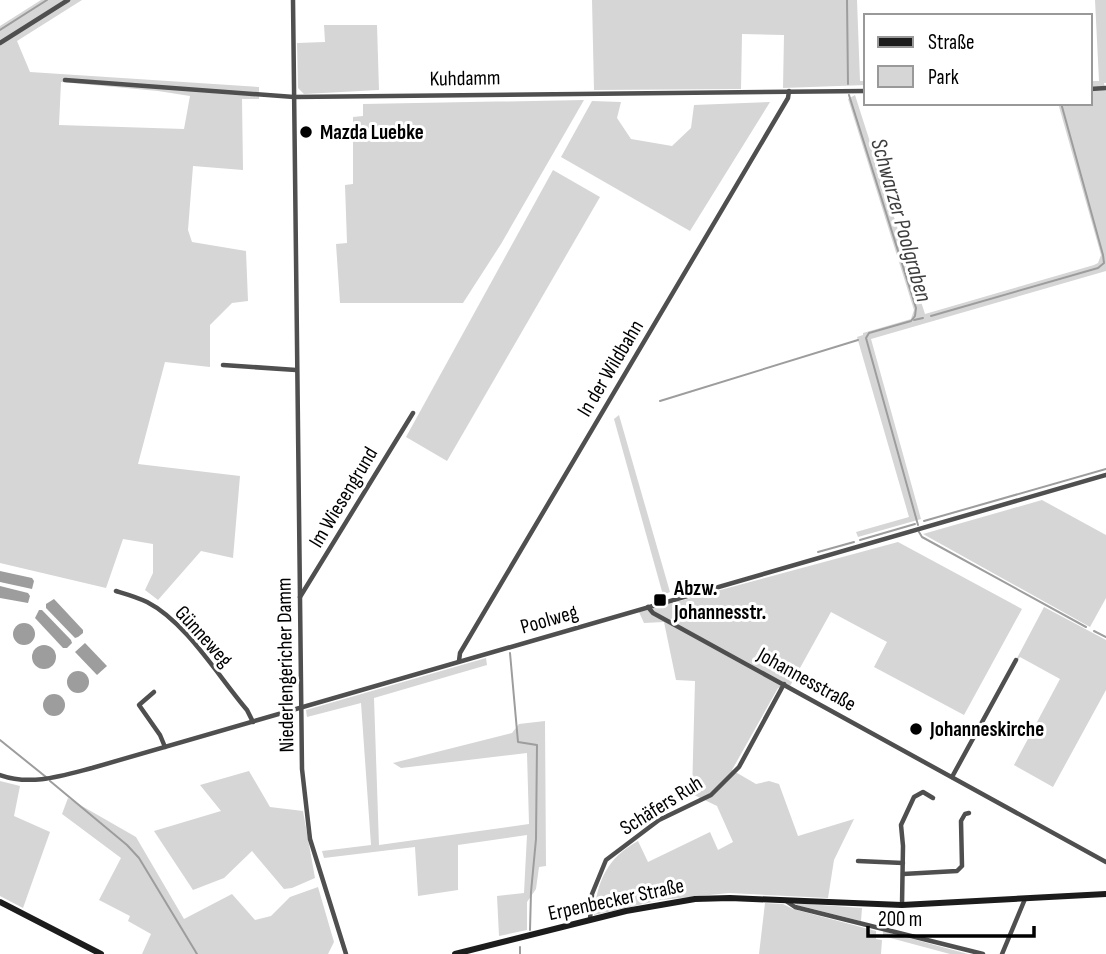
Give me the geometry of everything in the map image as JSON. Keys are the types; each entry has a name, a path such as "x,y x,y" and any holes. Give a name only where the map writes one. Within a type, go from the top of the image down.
{"main road":[{"name":"Erpenbecker Straße","path":"455,954 662,904 695,899 902,905 1106,894"},
{"path":"0,902 101,954"}],"street":[{"path":"0,43 68,0"},
{"name":"Niederlengericher Damm","path":"293,0 302,769 310,839 346,954"},
{"name":"Kuhdamm","path":"65,80 294,97 864,90"},
{"name":"In der Wildbahn","path":"459,661 460,653 788,97 789,91"},
{"path":"223,365 296,370"},
{"name":"Im Wiesengrund","path":"299,598 413,413"},
{"name":"Poolweg","path":"0,775 11,779 41,780 55,777 1106,475"},
{"name":"Günneweg","path":"116,591 146,601 168,617 247,710 253,722"},
{"name":"Johannesstraße","path":"648,607 653,613 1106,862"},
{"path":"952,778 1016,660"},
{"name":"Schäfers Ruh","path":"590,921 592,894 607,860 659,820 711,795 738,766 784,684"},
{"path":"154,692 139,705 165,747"},
{"path":"902,905 901,825 914,797 923,792 933,798"},
{"path":"903,874 957,871 962,866 961,821 965,814 969,813"},
{"path":"858,861 903,863"},
{"path":"1002,954 1025,899"},
{"name":"Erpenbecker Straße","path":"786,900 795,907 983,954"}],"green space":[{"path":"41,0 82,0 17,41 30,72 259,87 259,99 242,99 243,170 193,166 188,230 192,242 246,251 248,301 232,303 210,325 210,367 165,362 138,464 240,476 233,558 201,551 158,600 145,590 153,573 153,544 123,539 106,588 0,563 0,26","holes":["61,82 190,96 184,129 59,125"]},
{"path":"592,0 857,0 860,81 864,81 864,85 783,88 784,35 742,34 741,89 594,90"},
{"path":"1095,0 1106,0 1106,271 871,339 921,519 858,537 856,532 909,517 857,337 911,319 914,310 848,99 855,95 925,314 1098,263 1101,255 1059,105 1092,105 1092,81 1099,81"},
{"path":"324,25 377,25 379,90 304,94 298,88 297,43 325,42"},
{"path":"584,100 501,244 463,303 340,303 336,244 347,243 345,185 353,184 353,117 363,116 363,104"},
{"path":"592,101 621,102 617,118 631,139 672,146 691,128 694,105 770,102 690,231 561,157"},
{"path":"553,170 600,197 447,461 406,437"},
{"path":"619,415 670,592 663,595 614,419"},
{"path":"1042,500 1106,535 1106,598 1090,627 923,534"},
{"path":"898,542 1022,609 964,715 874,667 887,642 831,612 790,686 778,688 732,770 756,784 769,781 779,784 798,836 854,819 834,860 828,898 729,893 661,900 594,915 601,881 611,863 638,841 648,862 710,832 718,850 733,842 717,806 692,794 695,681 676,680 664,622 644,623 639,612"},
{"path":"1044,607 1106,640 1106,690 1053,787 1014,765 1060,679 1020,657 1016,660"},
{"path":"486,658 487,665 374,698 379,845 529,824 527,753 401,768 393,763 512,733 519,724 545,721 546,866 539,867 536,889 527,902 527,930 499,936 497,896 524,893 527,835 458,845 458,890 418,896 415,847 324,858 322,851 371,845 361,703 307,717 306,710"},
{"path":"249,771 270,807 303,811 315,878 284,889 252,851 224,878 193,890 154,831 221,811 200,785"},
{"path":"0,781 20,786 14,816 50,832 23,908 0,896"},
{"path":"68,798 136,837 184,919 232,894 255,920 271,916 290,897 318,887 334,942 328,954 142,954 151,934 128,921 130,916 99,900 121,858 62,814"},
{"path":"765,903 783,904 876,931 876,939 882,940 881,954 759,954"},
{"path":"794,903 862,908 861,921 797,905"},
{"path":"883,931 968,954 950,954 883,936"}],"shaded area":[{"path":"0,571 32,578 32,589 0,582"},
{"path":"0,586 28,593 28,603 0,598"},
{"path":"54,599 83,630 78,637 75,638 46,608 46,604"},
{"path":"39,610 71,640 72,643 67,648 63,648 35,618"},
{"path":"24,623 32,626 35,634 32,642 24,645 16,642 13,634 16,626"},
{"path":"85,643 107,666 97,675 75,652"},
{"path":"44,645 55,652 56,657 49,668 44,669 33,662 32,657 39,646"},
{"path":"78,671 86,674 89,682 86,690 78,693 70,690 67,682 70,674"},
{"path":"54,694 62,697 65,705 62,713 54,716 46,713 43,705 46,697"}],"waterway":[{"path":"0,30 47,0"},
{"name":"Schwarzer Poolgraben","path":"847,0 848,84"},
{"name":"Schwarzer Poolgraben","path":"849,95 916,308 911,321 869,333 866,338 918,525"},
{"path":"931,316 1098,268 1104,263 1062,105"},
{"path":"914,320 923,318"},
{"path":"660,401 858,340"},
{"path":"924,521 1106,469"},
{"path":"860,540 915,524"},
{"name":"Schwarzer Poolgraben","path":"919,532 922,537 1086,627"},
{"path":"818,552 854,542"},
{"name":"Schwarzer Poolgraben","path":"1094,631 1106,637"},
{"path":"510,653 518,742 537,745 536,839 530,930"},
{"path":"0,740 46,777"},
{"path":"50,781 139,858 197,954"},
{"path":"520,947 520,954"}],"place":[{"name":"Mazda Luebke","path":"306,132"},
{"name":"Abzw. Johannesstr.","path":"660,600"},
{"name":"Johanneskirche","path":"916,729"}]}
